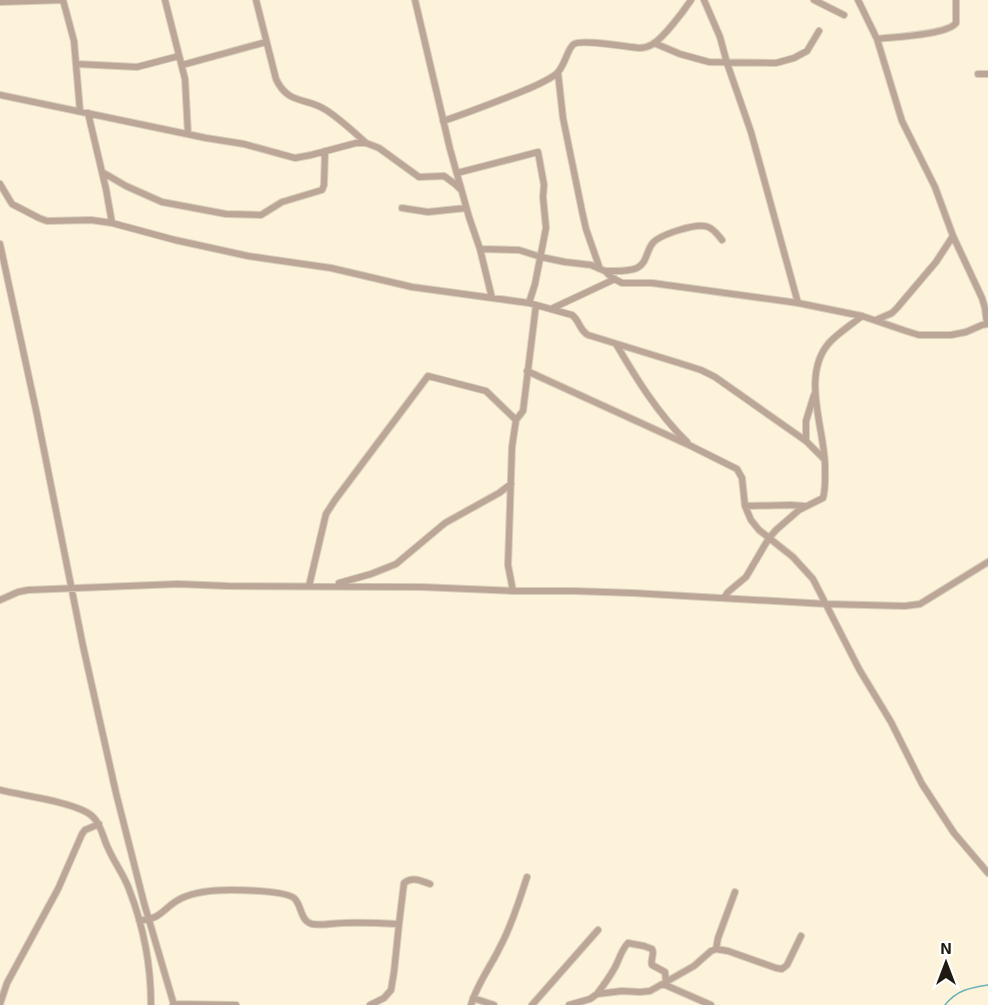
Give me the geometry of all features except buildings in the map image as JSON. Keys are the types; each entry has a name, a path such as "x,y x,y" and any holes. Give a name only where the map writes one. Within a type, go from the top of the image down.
{"street":[{"path":"0,2 63,0 72,31 80,111"},
{"path":"165,0 186,86 188,134"},
{"path":"256,0 276,79 284,93 289,97 315,104 327,111 366,143"},
{"path":"415,0 443,121 492,298"},
{"path":"443,121 540,84 558,73 571,46 577,43 647,47 654,43 691,0"},
{"path":"704,0 720,37 751,132 798,303"},
{"path":"814,0 844,15"},
{"path":"480,249 519,250 565,262 591,265 622,282 798,303 862,316 919,335 951,335 987,324 985,298 953,236 935,187 902,121 877,39 858,0"},
{"path":"877,39 952,28 956,23 956,0"},
{"path":"654,43 680,54 709,62 776,63 794,58 807,51 819,31"},
{"path":"182,66 266,42"},
{"path":"77,64 137,66 179,56"},
{"path":"558,73 563,118 586,229 602,270"},
{"path":"978,74 988,74"},
{"path":"0,94 260,147 286,157 295,158 356,143 366,143 379,148 419,177 444,176 461,190"},
{"path":"88,112 112,224"},
{"path":"102,172 162,202 226,214 258,216 282,202 322,190 325,151"},
{"path":"457,173 538,152 544,185 546,228 533,290 523,411 516,420 512,447 508,565 513,591"},
{"path":"0,184 12,204 39,219 91,220 248,256 331,268 412,287 552,308 577,319 585,333 701,370 715,377 806,441 824,459"},
{"path":"402,208 428,212 466,208"},
{"path":"602,270 639,267 655,241 677,231 705,226 712,229 722,240"},
{"path":"876,320 892,313 897,308 936,262 953,236"},
{"path":"0,244 83,646 116,793 173,1004 236,1005"},
{"path":"552,308 615,279"},
{"path":"806,441 806,421 815,392 817,369 825,349 834,338 862,316"},
{"path":"615,344 673,429 689,445"},
{"path":"527,371 737,469 742,478 745,506 751,520 759,530 793,557 813,579 922,784 954,833 988,873"},
{"path":"309,586 326,514 428,376 486,391 516,420"},
{"path":"724,598 746,577 776,530 799,510 820,500 824,495 824,459 815,392"},
{"path":"793,432 806,421"},
{"path":"328,586 371,574 396,564 445,523 511,484"},
{"path":"745,506 807,507"},
{"path":"0,600 28,590 178,584 574,591 826,604 914,606 988,562"},
{"path":"0,790 69,805 89,814 99,824 108,848 129,888 139,920 146,952 151,1005"},
{"path":"0,1005 3,983 62,881 83,831 99,824"},
{"path":"494,1005 472,1002 506,935 526,877"},
{"path":"370,1005 384,998 391,990 404,883 414,879 430,884"},
{"path":"139,920 154,919 185,897 199,893 233,890 291,896 297,901 305,920 311,924 363,922 399,924"},
{"path":"716,950 735,892"},
{"path":"532,1005 598,930"},
{"path":"597,994 645,992 694,966 711,951 716,950 728,951 782,969 787,965 801,936"},
{"path":"569,1005 590,999 597,994 607,981 624,946 628,943 652,949 654,952 652,965 665,971 664,983"},
{"path":"664,983 711,1005"}],"waterway":[{"path":"945,1005 964,990 988,985"}]}
